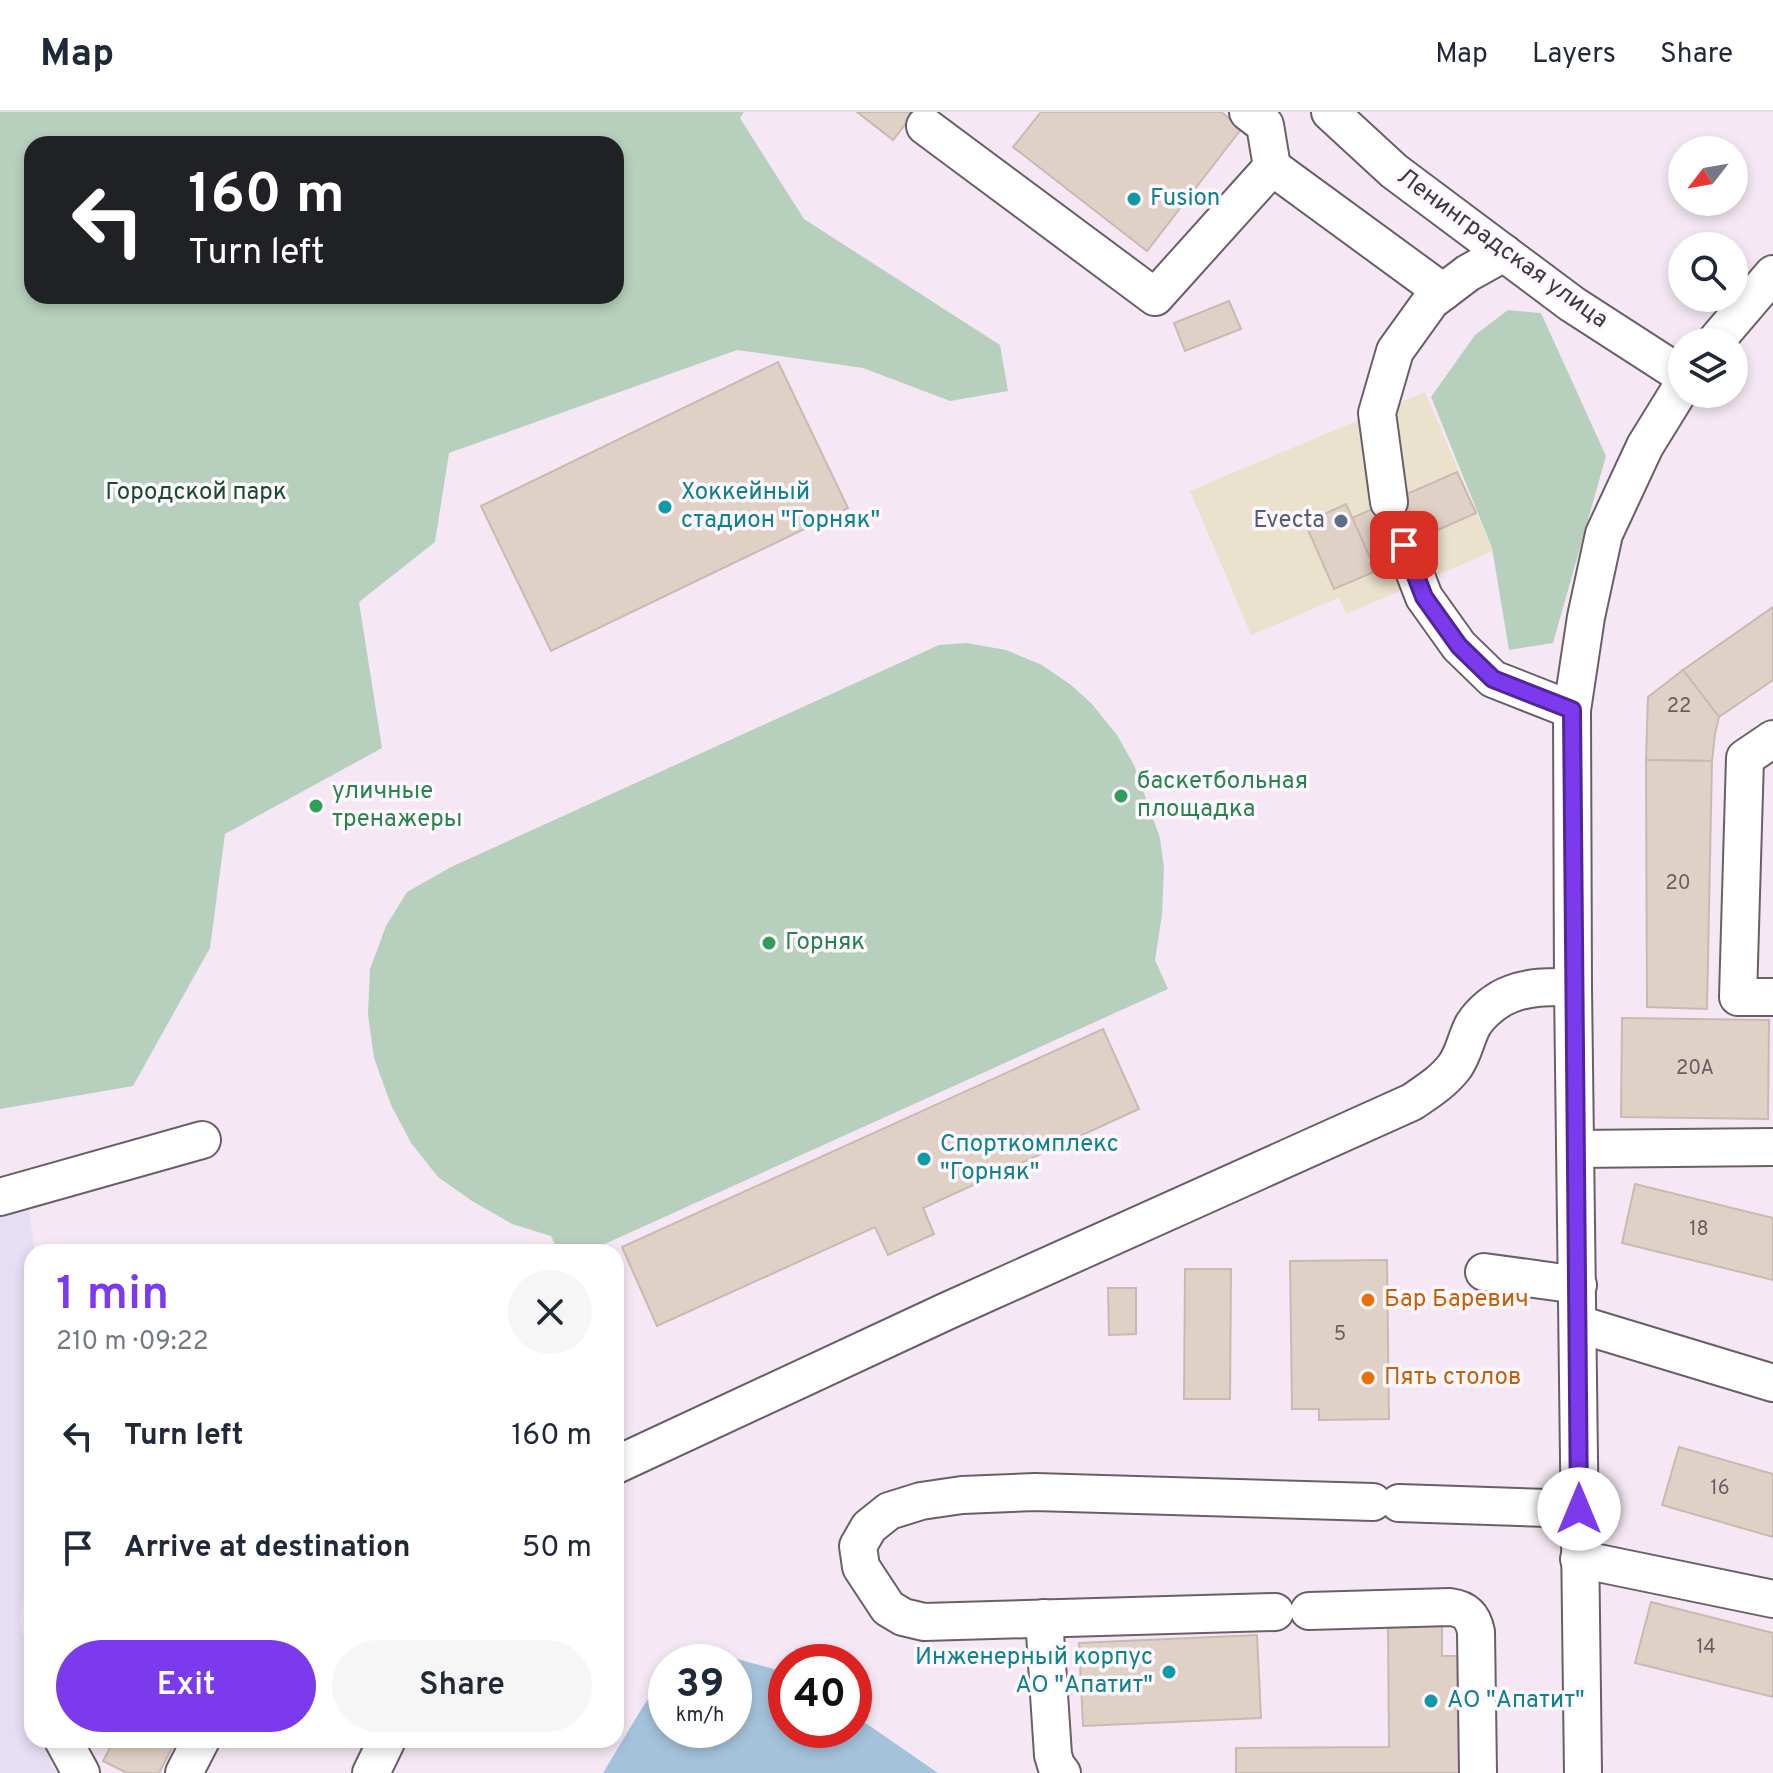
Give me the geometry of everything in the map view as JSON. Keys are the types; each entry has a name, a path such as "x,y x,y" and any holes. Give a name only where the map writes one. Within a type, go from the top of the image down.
{"street":[{"path":"1248,112 1265,125 1272,167 1443,292"},
{"name":"Ленинградская улица","path":"1330,112 1394,171 1572,304 1668,366"},
{"path":"925,126 1155,297 1272,167"},
{"path":"1389,502 1377,413 1395,351 1431,301 1468,273 1504,253"},
{"path":"1727,328 1773,274"},
{"path":"1583,1773 1572,710 1586,617 1604,534 1645,446 1668,408"},
{"path":"1404,545 1424,597 1459,646 1493,679 1572,710"},
{"path":"1773,739 1745,758 1738,997 1773,997"},
{"path":"624,1461 947,1311 1412,1102 1436,1086 1455,1066 1473,1025 1488,1008 1509,994 1531,988 1573,987"},
{"path":"0,1197 202,1140"},
{"path":"1576,1149 1773,1147"},
{"path":"1484,1272 1578,1285"},
{"path":"1578,1324 1773,1383"},
{"path":"1478,1773 1476,1632 1474,1622 1460,1608 924,1622 903,1617 888,1608 861,1567 858,1546 869,1527 889,1511 921,1501 962,1495 1035,1492 1579,1509"},
{"path":"1579,1559 1773,1599"},
{"path":"1044,1618 1053,1755 1062,1773"},
{"path":"67,1748 81,1773"},
{"path":"184,1773 197,1748"},
{"path":"371,1773 383,1748"}],"shaded area":[{"name":"Evecta","path":"1425,392 1493,551 1346,614 1339,598 1251,635 1190,491"},
{"path":"27,1199 34,1244 24,1244 24,1590 20,1621 24,1640 24,1748 48,1748 52,1768 62,1773 0,1773 0,1206"}],"green space":[{"name":"Городской парк","path":"0,112 744,112 740,118 804,219 1000,345 1008,391 950,401 863,368 737,350 449,453 435,542 359,602 382,748 225,834 210,948 133,1086 0,1109"},
{"path":"1508,310 1541,313 1606,456 1553,643 1509,650 1492,548 1431,397 1475,335"},
{"name":"Горняк","path":"967,643 1006,650 1042,665 1092,704 1117,735 1134,765 1160,838 1164,868 1162,915 1155,960 1168,989 605,1244 555,1244 551,1236 512,1224 438,1177 411,1143 391,1105 374,1058 368,1014 370,969 386,926 407,892 451,867 939,645"}],"water":[{"path":"752,1663 768,1667 768,1748 872,1748 872,1727 938,1773 603,1773 618,1748 624,1748 624,1738 648,1700 648,1748 752,1748"}],"building":[{"path":"857,112 915,112 893,140"},
{"name":"Fusion","path":"1041,112 1221,112 1242,128 1147,251 1013,147"},
{"path":"1229,301 1241,329 1185,351 1174,323"},
{"name":"Хоккейный стадион \"Горняк\"","path":"778,362 848,508 551,651 481,506"},
{"path":"1457,472 1476,513 1371,560 1352,518"},
{"path":"1346,504 1376,571 1334,589 1305,523"},
{"path":"1773,607 1773,680 1719,717 1683,670"},
{"path":"1683,670 1719,717 1712,761 1646,760 1648,697"},
{"path":"1646,760 1712,761 1707,1009 1647,1007"},
{"path":"1622,1018 1769,1020 1768,1119 1621,1117"},
{"name":"Спорткомплекс \"Горняк\"","path":"1103,1029 1139,1109 923,1208 934,1234 888,1255 875,1227 657,1326 624,1246"},
{"path":"1635,1184 1773,1218 1773,1280 1622,1243"},
{"path":"1387,1260 1389,1419 1319,1420 1319,1409 1292,1409 1290,1261"},
{"path":"1185,1269 1231,1269 1230,1399 1184,1399"},
{"path":"1108,1288 1136,1288 1136,1334 1109,1335"},
{"path":"1679,1447 1773,1474 1773,1537 1662,1505"},
{"path":"1651,1602 1773,1633 1773,1697 1635,1663"},
{"name":"АО \"Апатит\"","path":"1388,1626 1442,1626 1442,1656 1474,1656 1474,1773 1236,1773 1236,1748 1389,1747"},
{"name":"Инженерный корпус АО \"Апатит\"","path":"1257,1635 1261,1718 1083,1726 1079,1643"},
{"path":"110,1748 172,1748 159,1773 127,1773 103,1761"}],"tunnel":[{"path":"1389,502 1404,545"}],"place":[{"name":"Fusion","path":"1134,199"},
{"name":"Хоккейный стадион \"Горняк\"","path":"665,507"},
{"name":"Evecta","path":"1341,521"},
{"name":"баскетбольная площадка","path":"1121,796"},
{"name":"уличные тренажеры","path":"316,806"},
{"name":"Горняк","path":"769,943"},
{"name":"Спорткомплекс \"Горняк\"","path":"924,1159"},
{"name":"Бар Баревич","path":"1368,1300"},
{"name":"Пять столов","path":"1368,1378"},
{"name":"Инженерный корпус АО \"Апатит\"","path":"1169,1672"},
{"name":"АО \"Апатит\"","path":"1431,1701"}],"route":[{"path":"1404,545 1424,597 1459,646 1493,679 1572,710 1579,1509"}]}
